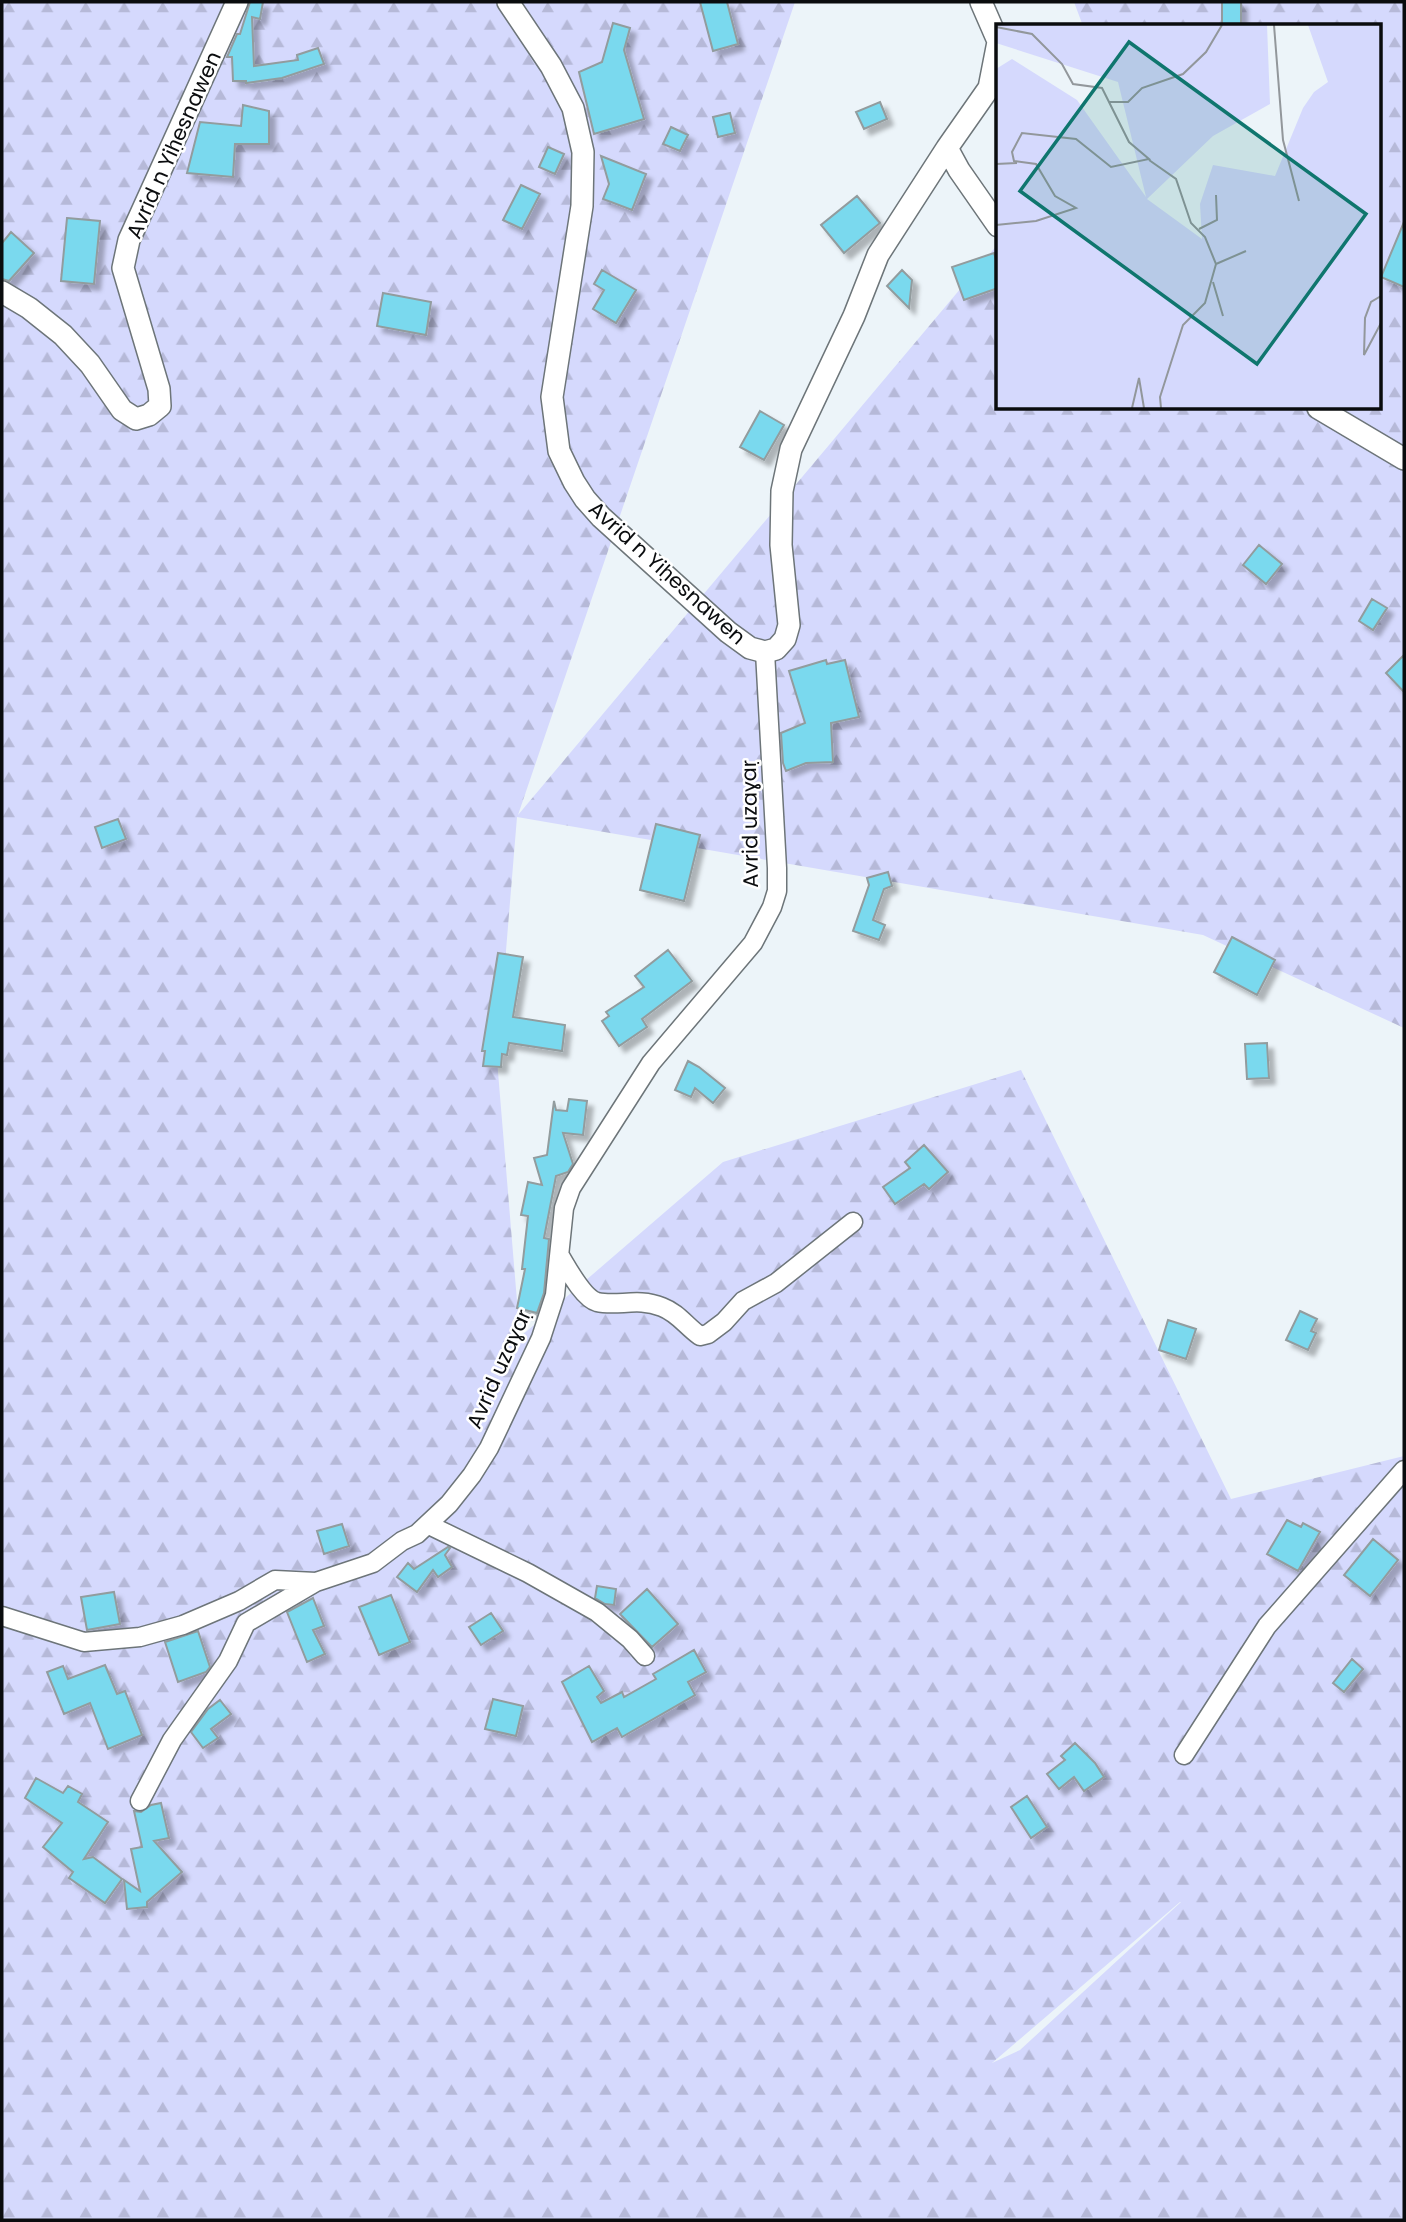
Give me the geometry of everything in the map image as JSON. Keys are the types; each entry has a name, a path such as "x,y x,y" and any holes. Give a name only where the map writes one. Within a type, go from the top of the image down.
{"street":[{"name":"Avrid n Yiḥesnawen","path":"2,292 29,308 63,335 90,364 122,410 136,419 149,415 160,406 159,389 123,268 129,240 237,2"},
{"name":"Avrid n Yiḥesnawen","path":"508,2 551,66 573,108 583,152 582,206 552,397 559,451 574,482 601,517 728,632 750,648 765,652 776,649 785,639 789,625 781,545 782,491 791,449 854,316 878,255 989,88 996,52"},
{"name":"Avrid n Yiḥesnawen","path":"981,2 996,37"},
{"path":"947,148 996,223"},
{"path":"1321,410 1404,459"},
{"name":"Avrid uzaɣaṛ","path":"2,1616 84,1642 139,1637 183,1625 239,1601 275,1580 316,1583 373,1563 429,1525 472,1475 489,1448 541,1338 555,1295 564,1208 571,1188 651,1063 753,943 772,907 777,891 777,868 765,652"},
{"path":"560,1256 572,1276 592,1299 609,1302 634,1301 663,1307 679,1316 700,1336 709,1334 743,1301 776,1283 853,1222"},
{"path":"1184,1755 1267,1626 1404,1470"},
{"path":"429,1525 565,1592 597,1612 645,1656"},
{"path":"140,1801 172,1740 228,1661 246,1623 316,1583"}],"green space":[{"path":"2,2 795,2 518,815 996,246 996,410 1382,410 1382,24 1082,24 1074,2 1404,2 1404,1028 1203,935 517,817 497,1060 520,1337 723,1162 1021,1070 1231,1499 1404,1456 1404,2220 2,2220","holes":["1180,1902 1181,1902 1020,2050 992,2063"]}],"building":[{"path":"250,2 263,2 260,19 252,17 254,66 298,60 297,55 318,48 324,64 282,78 246,83 233,81 232,57 227,57 237,34 240,34"},
{"path":"700,2 727,2 738,44 713,51"},
{"path":"1222,2 1241,2 1241,24 1222,24"},
{"path":"613,23 630,28 624,50 644,119 594,134 579,72 602,62"},
{"path":"880,102 887,119 864,129 856,112"},
{"path":"243,105 269,111 269,144 235,144 233,177 187,173 200,122 241,126"},
{"path":"730,113 735,133 718,137 713,117"},
{"path":"671,127 688,135 680,151 663,144"},
{"path":"548,147 564,154 555,174 539,167"},
{"path":"601,156 646,174 632,210 603,199 609,184"},
{"path":"521,185 540,194 522,229 503,220"},
{"path":"857,196 880,223 844,253 821,225"},
{"path":"67,218 100,221 94,284 61,281"},
{"path":"1404,222 1404,287 1382,277"},
{"path":"11,232 34,253 9,281 2,279 2,243"},
{"path":"994,253 996,289 964,300 952,267"},
{"path":"602,270 636,290 616,323 593,309 604,290 594,284"},
{"path":"902,270 912,280 909,308 887,286"},
{"path":"383,293 431,302 426,335 377,326"},
{"path":"760,411 784,425 764,460 740,447"},
{"path":"1259,545 1282,564 1266,584 1243,565"},
{"path":"1372,599 1387,608 1373,630 1359,621"},
{"path":"1404,655 1404,692 1386,673"},
{"path":"826,660 827,664 845,660 859,717 831,723 833,762 806,763 786,771 781,733 805,723 789,671"},
{"path":"118,819 126,839 102,848 95,827"},
{"path":"656,824 700,835 684,901 640,890"},
{"path":"888,872 892,886 884,889 873,920 885,925 879,940 853,931 869,885 867,878"},
{"path":"1232,937 1275,960 1257,995 1214,972"},
{"path":"668,950 692,981 642,1019 647,1027 619,1046 602,1021 609,1016 606,1012 644,987 635,976"},
{"path":"498,953 523,957 513,1017 565,1025 562,1051 509,1043 507,1055 502,1054 501,1067 483,1066 485,1051 482,1051"},
{"path":"1267,1043 1269,1078 1247,1079 1245,1044"},
{"path":"688,1061 725,1088 713,1103 695,1088 691,1097 675,1090"},
{"path":"569,1099 587,1101 583,1135 563,1133 573,1164 568,1172 556,1176 544,1238 549,1239 544,1293 537,1313 517,1308 525,1269 522,1269 528,1216 521,1215 528,1182 542,1185 534,1158 547,1155 554,1101 556,1110 567,1111"},
{"path":"924,1145 948,1172 929,1189 924,1184 895,1204 883,1187 910,1168 905,1162"},
{"path":"1300,1311 1317,1319 1311,1331 1316,1333 1308,1350 1286,1340"},
{"path":"1168,1320 1196,1329 1186,1359 1159,1350"},
{"path":"1287,1520 1301,1527 1303,1523 1320,1532 1298,1571 1267,1554"},
{"path":"342,1524 349,1546 324,1554 317,1531"},
{"path":"1373,1539 1398,1560 1370,1596 1344,1575"},
{"path":"450,1548 445,1555 452,1567 438,1577 433,1570 417,1592 397,1577 408,1563 414,1569"},
{"path":"597,1586 616,1589 614,1605 605,1604 595,1598"},
{"path":"647,1589 678,1624 652,1647 620,1614"},
{"path":"114,1592 120,1624 87,1630 81,1597"},
{"path":"391,1595 410,1642 379,1655 359,1607"},
{"path":"313,1598 324,1626 313,1630 325,1654 307,1662 287,1612"},
{"path":"491,1613 503,1631 481,1645 469,1627"},
{"path":"198,1631 210,1667 206,1672 178,1682 165,1642"},
{"path":"694,1650 706,1672 688,1682 695,1695 622,1737 617,1728 592,1742 562,1682 589,1666 604,1691 597,1697 601,1703 622,1692 624,1697 656,1679 653,1674"},
{"path":"1352,1659 1363,1669 1344,1692 1333,1683"},
{"path":"105,1665 117,1694 125,1691 142,1735 108,1749 90,1703 64,1714 47,1672 63,1666 68,1679"},
{"path":"493,1699 523,1706 516,1736 485,1729"},
{"path":"220,1700 231,1714 211,1729 218,1738 203,1748 191,1732 208,1709"},
{"path":"1075,1743 1095,1763 1104,1777 1084,1791 1074,1777 1059,1789 1047,1774 1065,1760 1061,1756"},
{"path":"36,1778 63,1793 68,1786 82,1794 78,1802 108,1822 84,1859 93,1857 122,1879 105,1903 69,1878 73,1872 43,1847 62,1823 25,1798"},
{"path":"1027,1796 1047,1827 1031,1838 1011,1807"},
{"path":"161,1803 169,1838 154,1841 182,1872 147,1902 147,1907 127,1909 124,1880 140,1891 131,1849 142,1847 134,1811 141,1812 151,1805"}]}
